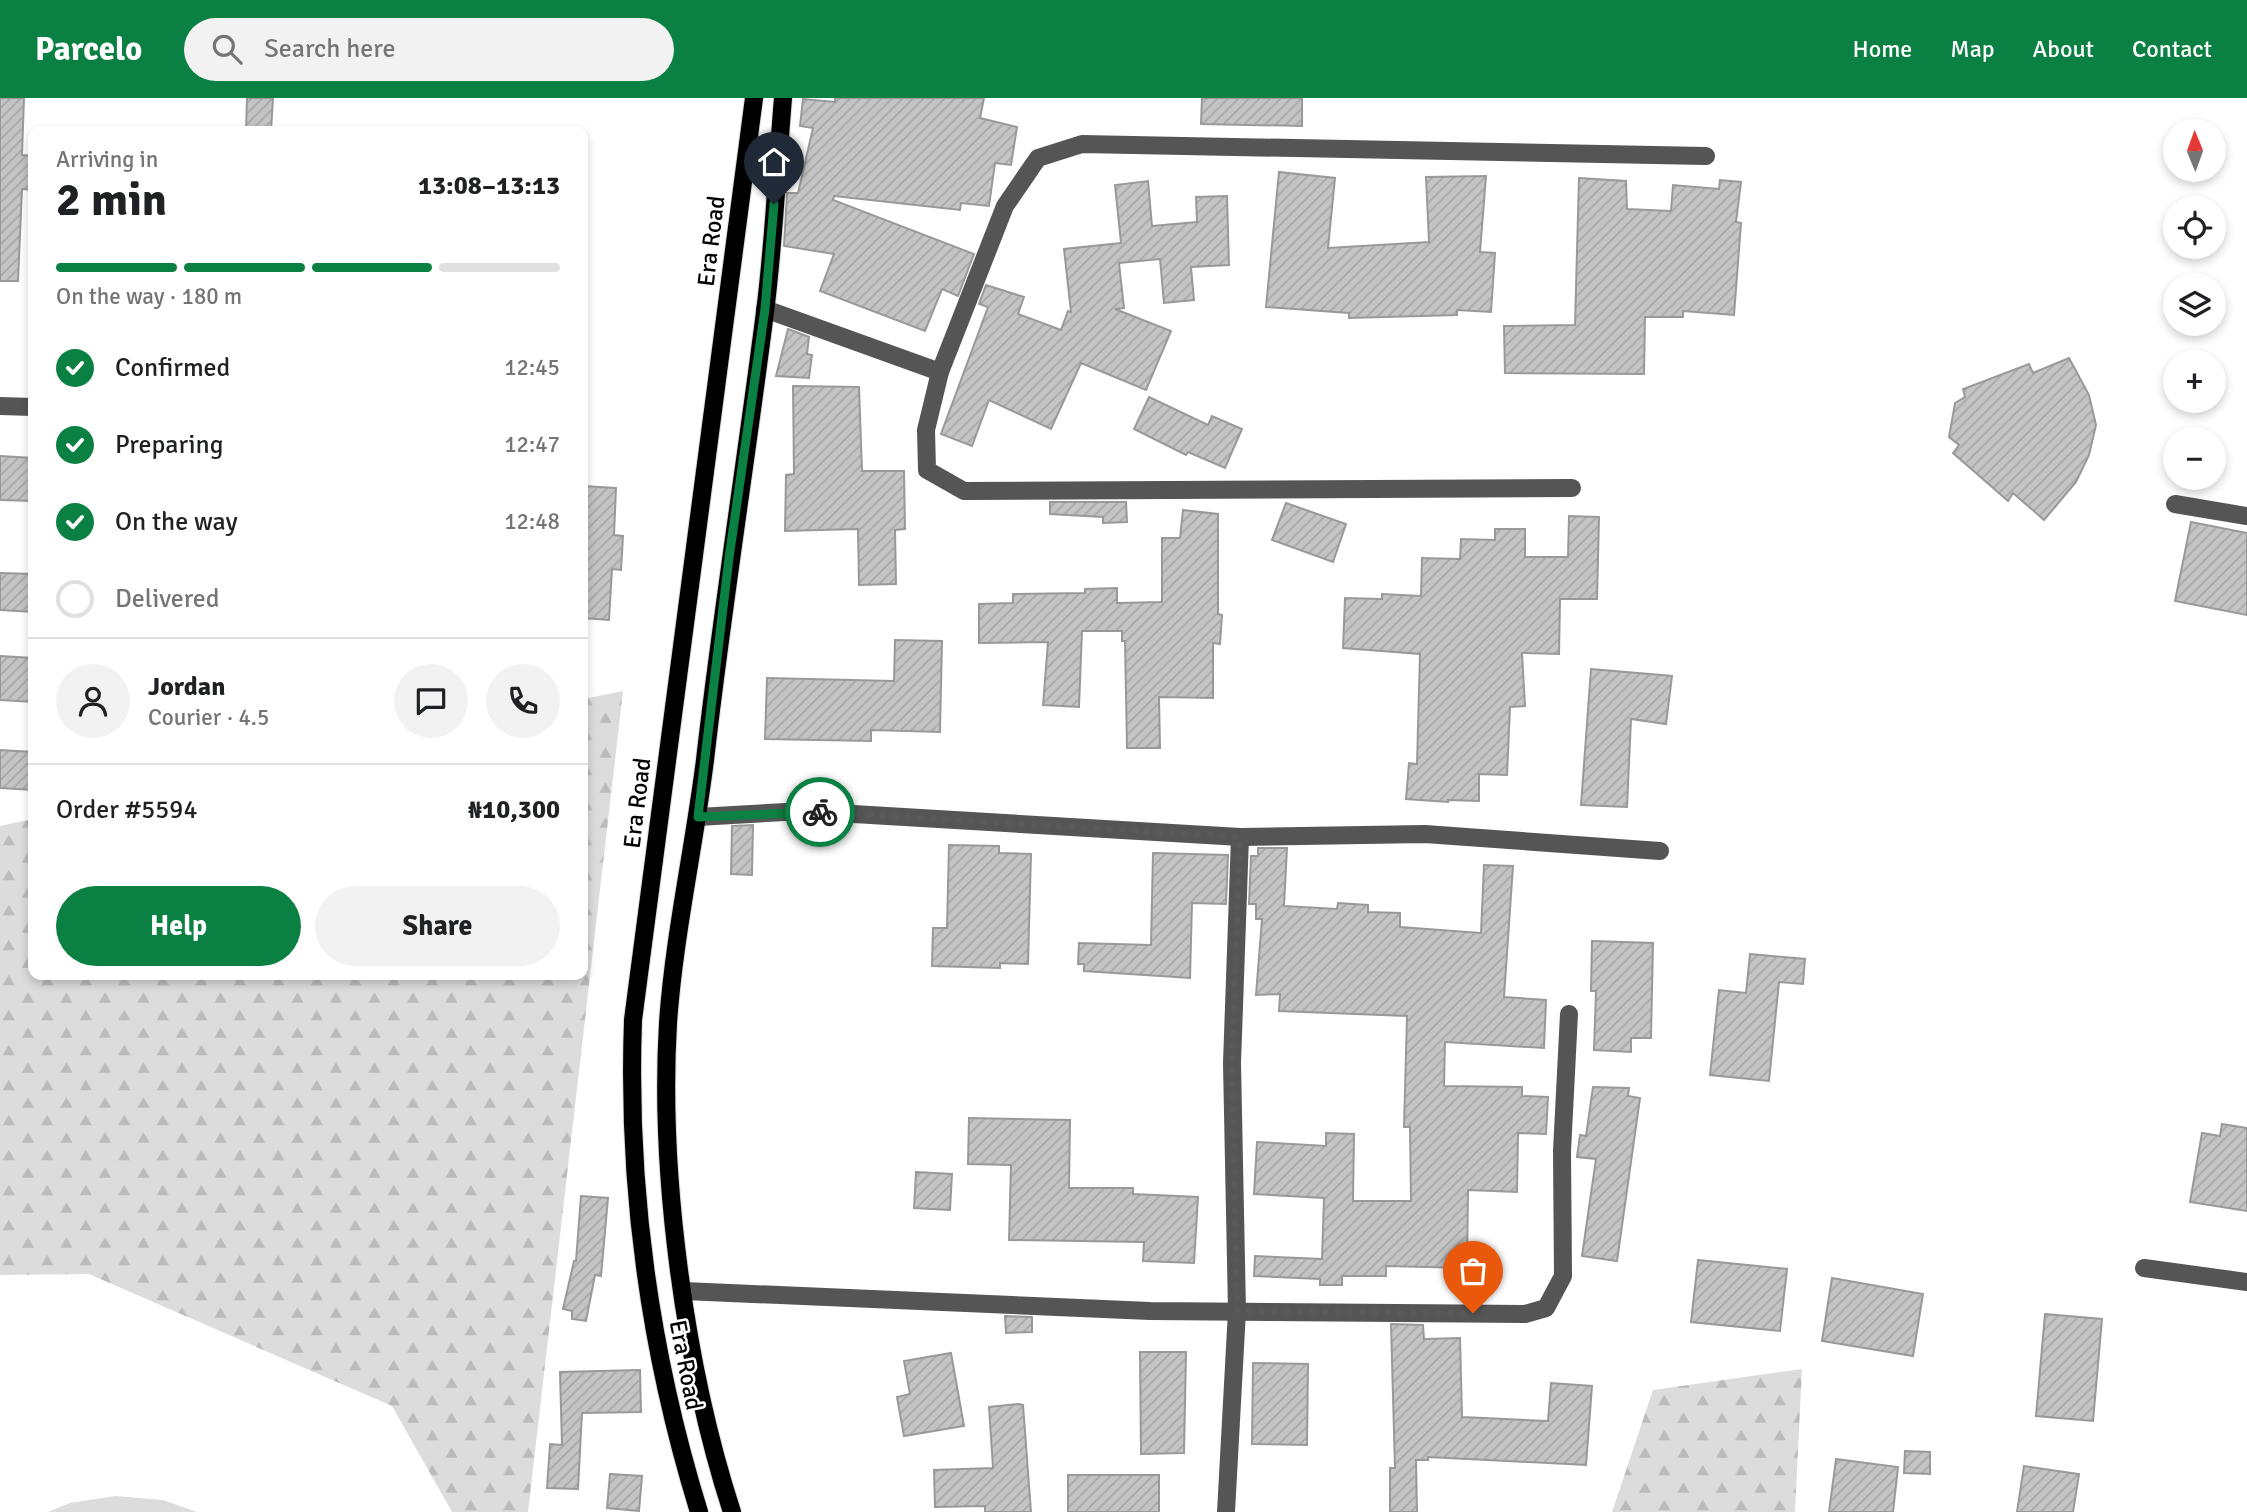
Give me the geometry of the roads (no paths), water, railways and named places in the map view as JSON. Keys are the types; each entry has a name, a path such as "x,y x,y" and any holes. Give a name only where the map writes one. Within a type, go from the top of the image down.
{"main road":[{"name":"Era Road","path":"699,1512 674,1429 650,1306 639,1224 631,1088 632,1047 754,98"},
{"path":"732,1512 706,1425 684,1291 674,1212 668,1116 668,1023 698,817 729,558 765,309 783,98"},
{"path":"693,1493 723,1484"}],"street":[{"path":"1572,488 964,491 927,470 926,430 940,372 1006,206 1038,158 1082,144 1706,156"},
{"path":"765,309 940,372"},
{"path":"0,406 28,407"},
{"path":"2175,504 2247,516"},
{"path":"698,817 803,811 1240,837 1425,834 1660,851"},
{"path":"1226,1512 1237,1311 1232,1063 1240,837"},
{"path":"684,1291 1150,1311 1525,1314 1546,1308 1563,1276 1562,1151 1569,1014"},
{"path":"2144,1268 2247,1282"}]}
